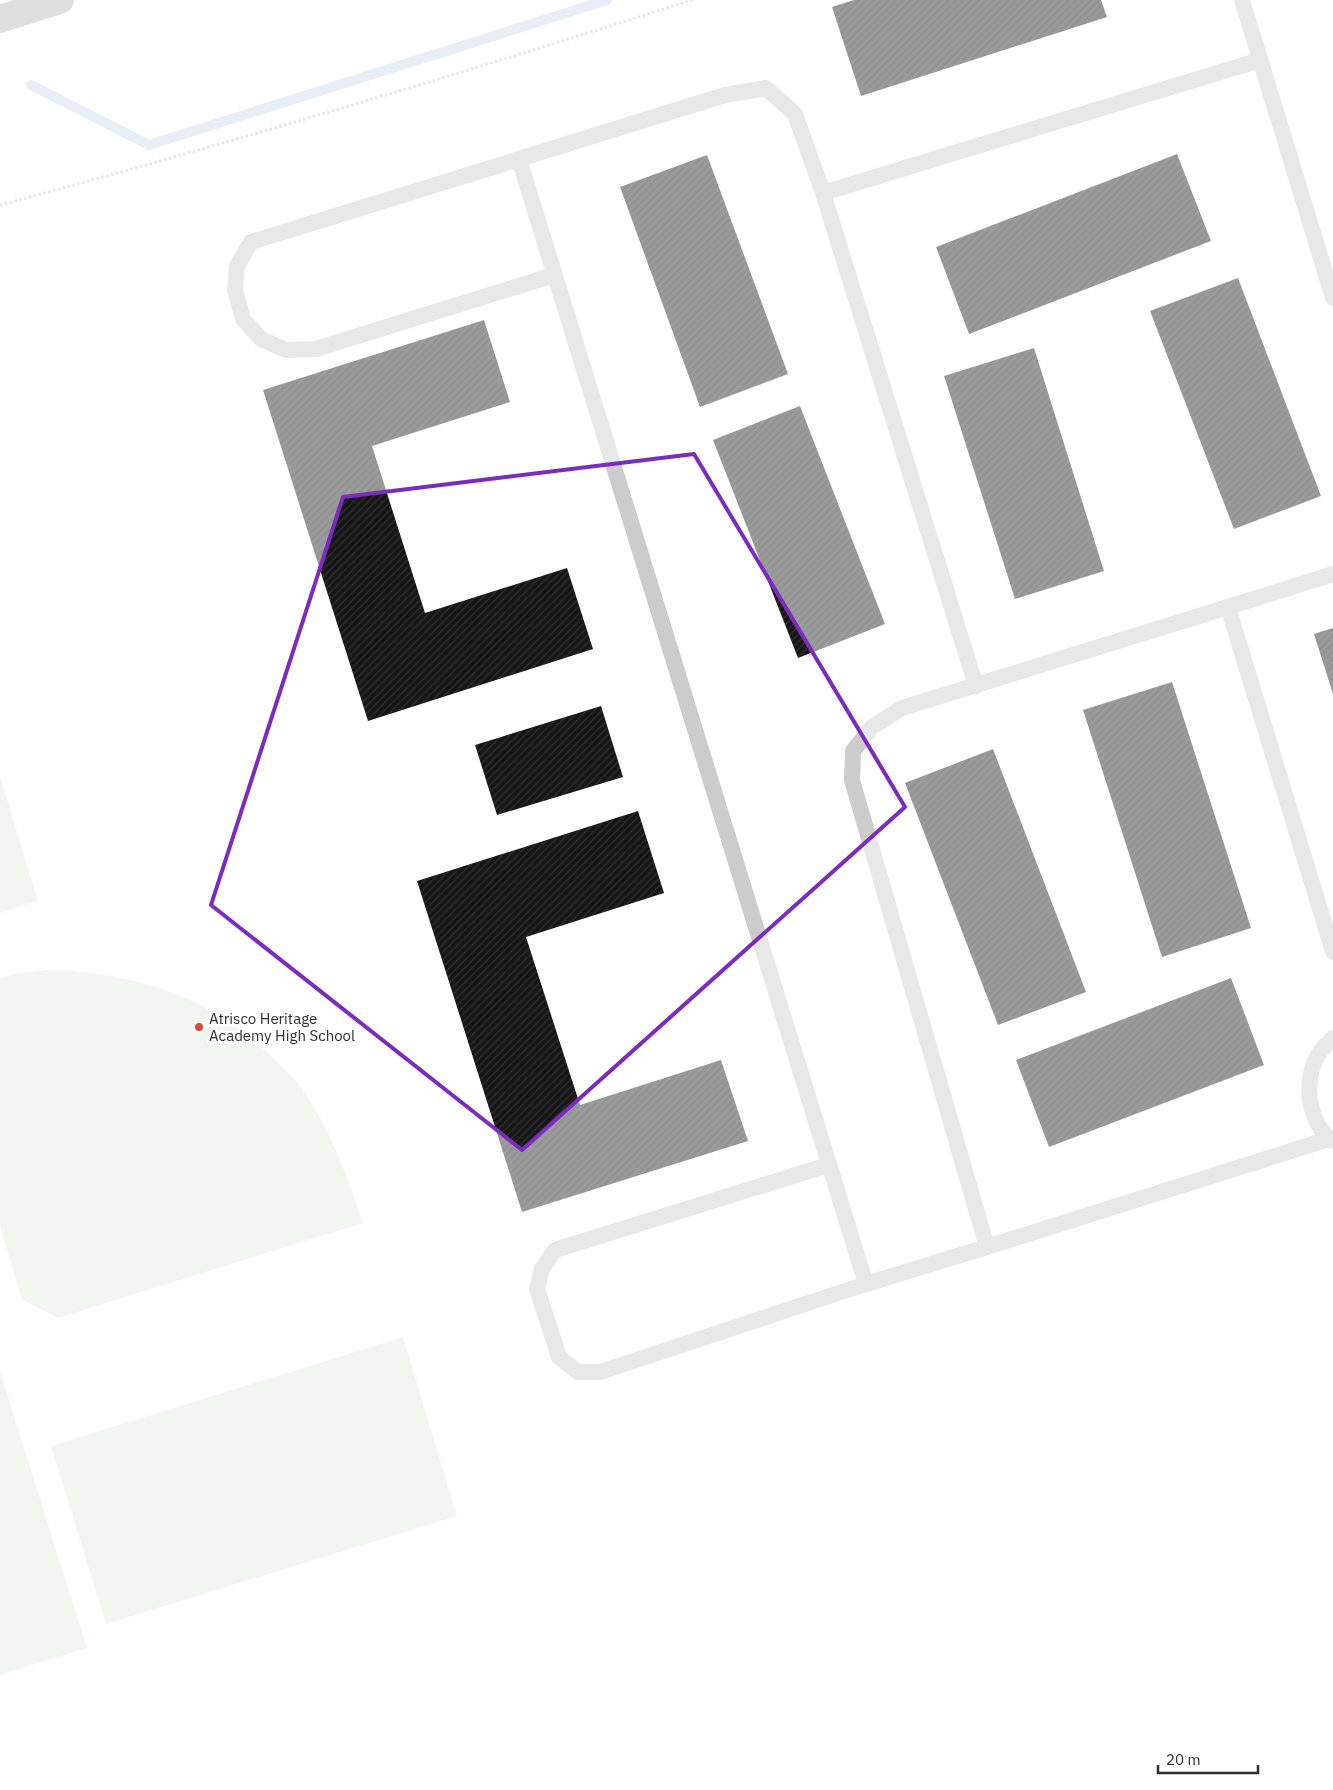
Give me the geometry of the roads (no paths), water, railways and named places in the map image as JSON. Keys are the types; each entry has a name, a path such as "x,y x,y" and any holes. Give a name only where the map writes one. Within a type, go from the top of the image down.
{"main road":[{"path":"0,19 60,0"}],"lane":[{"path":"1242,0 1333,298"},
{"path":"823,193 1260,60"},
{"path":"554,275 316,349 286,350 261,340 243,319 235,290 237,266 251,242 725,95 766,88 795,114 823,193 976,686"},
{"path":"519,160 866,1284"},
{"path":"987,1247 852,780 853,752 872,727 902,708 1333,574"},
{"path":"1228,607 1333,952"},
{"path":"828,1165 554,1250 542,1269 537,1289 559,1357 578,1372 600,1372 866,1284 1331,1140 1316,1120 1309,1098 1310,1075 1319,1053 1333,1038"}],"waterway":[{"path":"31,85 149,145 607,0"}],"place":[{"name":"Atrisco Heritage Academy High School","path":"199,1027"}]}
